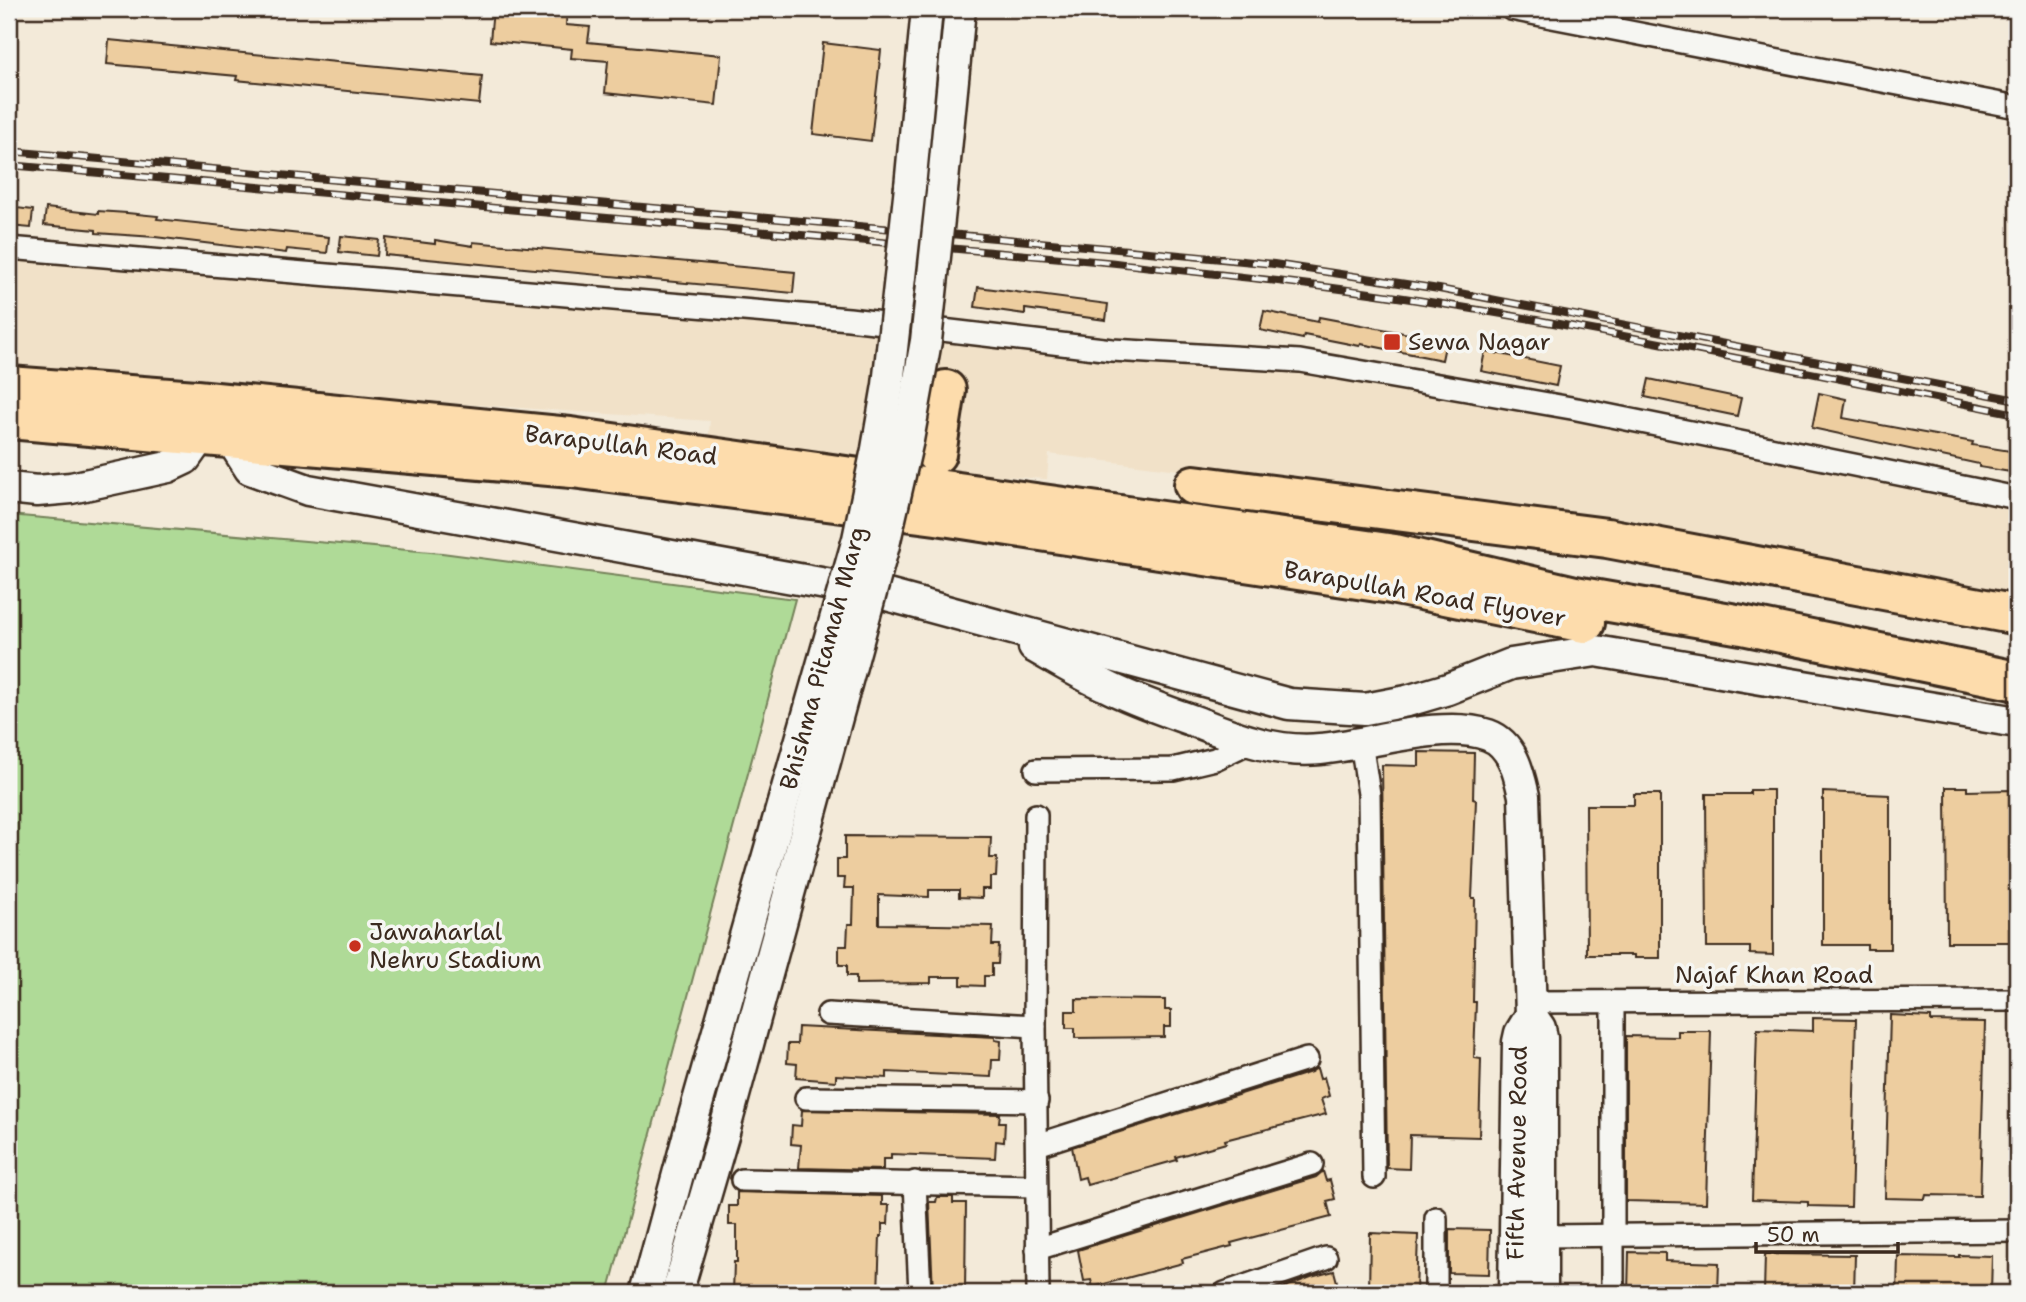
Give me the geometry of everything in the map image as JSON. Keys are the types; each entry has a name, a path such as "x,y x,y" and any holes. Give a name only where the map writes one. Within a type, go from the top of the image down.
{"highway":[{"name":"Barapullah Road","path":"9,386 196,400 570,437 1231,530"},
{"path":"936,454 946,390"},
{"name":"Barapullah Road","path":"9,419 572,468 830,502"},
{"path":"1194,485 1607,538 2017,615"},
{"path":"1231,530 1238,491"},
{"name":"Barapullah Road Flyover","path":"830,502 1393,569 1575,596 1742,625 2017,681"},
{"path":"1314,542 1321,502"},
{"name":"Barapullah Road Flyover","path":"1231,530 1314,542 1533,614 1751,652 2017,704"}],"street":[{"name":"Bhishma Pitamah Marg","path":"646,1293 854,555 877,449 895,327 928,9"},
{"name":"Bhishma Pitamah Marg","path":"677,1293 850,675 908,440 926,341 960,9"},
{"path":"1511,9 2017,107"},
{"path":"1604,27 1618,9"},
{"path":"9,248 849,319 1112,350 1313,362 1577,409 2017,498"},
{"path":"9,488 37,491 71,488 168,467 185,459 216,437 250,469 308,491 887,595 1289,704 1365,709 1448,689 1511,664 1596,651 2017,722"},
{"name":"Fifth Avenue Road","path":"990,624 1127,696 1250,742 1283,749 1320,749 1448,730 1490,736 1508,750 1518,769 1524,796 1531,1009 1542,1038 1542,1293"},
{"path":"1036,770 1173,769 1215,759 1250,742"},
{"path":"1361,742 1368,794 1374,1177"},
{"path":"1036,815 1038,1293"},
{"name":"Najaf Khan Road","path":"1531,1009 1613,1002 2017,1000"},
{"path":"1612,1293 1613,1002"},
{"name":"Fifth Avenue Road","path":"1514,1293 1518,1042 1531,1009"},
{"path":"828,1014 1035,1026"},
{"path":"1037,1145 1307,1059"},
{"path":"806,1098 1037,1101"},
{"path":"1037,1248 1312,1164"},
{"path":"741,1180 1036,1186"},
{"path":"915,1182 920,1293"},
{"path":"1436,1218 1436,1293"},
{"path":"1543,1236 2017,1231"},
{"path":"1225,1293 1326,1258"}],"shaded area":[{"path":"9,255 1328,368 2017,493 2017,602 1559,517 1049,454 1047,479 942,472 708,443 710,421 9,373"}],"green space":[{"name":"Jawaharlal Nehru Stadium","path":"9,515 442,553 795,599 608,1293 9,1293"}],"building":[{"path":"493,9 567,9 566,25 590,27 588,42 721,55 716,105 605,93 608,61 571,58 572,49 490,41"},
{"path":"109,40 482,76 479,104 236,80 237,76 107,64"},
{"path":"823,43 881,50 871,141 813,134"},
{"path":"9,207 33,210 31,228 9,226"},
{"path":"46,208 98,214 98,211 158,216 157,219 329,237 327,253 287,249 286,253 44,225"},
{"path":"341,236 379,240 377,256 339,252"},
{"path":"386,238 435,244 435,240 473,246 473,242 795,272 793,293 385,255"},
{"path":"978,287 1108,304 1106,320 1025,309 1025,314 975,307"},
{"path":"1264,311 1318,322 1319,317 1446,341 1442,360 1361,344 1360,346 1304,335 1303,339 1260,330"},
{"path":"1485,351 1560,366 1556,386 1481,371"},
{"path":"1649,379 1741,398 1737,416 1645,397"},
{"path":"1819,393 1846,399 1843,418 2017,452 2017,473 1979,467 1979,464 1812,428"},
{"path":"1419,752 1474,753 1473,799 1476,800 1472,898 1475,898 1473,1002 1476,1002 1474,1058 1481,1059 1479,1137 1410,1135 1409,1169 1387,1168 1382,765 1419,766"},
{"path":"1946,787 1967,787 1967,791 2011,790 2011,942 1947,942"},
{"path":"1750,790 1773,790 1773,955 1750,954 1750,947 1707,947 1706,794 1750,794"},
{"path":"1823,792 1890,795 1890,949 1867,949 1867,945 1823,945"},
{"path":"1634,794 1660,794 1660,958 1587,955 1586,805 1634,805"},
{"path":"845,836 991,837 990,858 997,858 996,877 990,877 990,889 982,889 982,898 959,897 959,890 929,890 929,897 879,895 879,924 993,926 992,945 999,945 998,964 992,964 992,976 984,976 984,986 961,985 961,977 931,977 931,983 856,984 856,976 847,976 847,965 839,965 839,946 847,946 848,924 853,924 854,888 844,888 845,878 837,878 837,859 845,859"},
{"path":"1076,999 1165,1000 1165,1010 1171,1010 1171,1027 1164,1027 1164,1037 1075,1038 1075,1028 1066,1028 1066,1011 1076,1011"},
{"path":"1890,1015 1931,1017 1931,1021 1985,1022 1980,1196 1926,1195 1925,1199 1885,1198"},
{"path":"1813,1018 1856,1019 1851,1207 1752,1200 1757,1029 1813,1031"},
{"path":"798,1027 995,1037 995,1040 1001,1041 1000,1060 992,1060 991,1077 887,1072 887,1078 836,1075 836,1081 796,1078 797,1064 787,1063 788,1044 797,1044"},
{"path":"1678,1031 1711,1031 1706,1203 1626,1201 1626,1036 1678,1037"},
{"path":"1317,1068 1320,1079 1324,1077 1329,1096 1321,1099 1326,1114 1225,1140 1226,1143 1176,1157 1177,1160 1087,1185 1085,1177 1078,1179 1072,1147"},
{"path":"802,1110 1000,1114 999,1122 1005,1122 1004,1142 996,1141 995,1158 891,1154 891,1159 883,1159 883,1170 799,1168 801,1145 791,1144 792,1125 801,1126"},
{"path":"1323,1171 1326,1181 1330,1180 1335,1199 1327,1201 1331,1217 1231,1243 1232,1246 1182,1259 1183,1263 1093,1287 1091,1280 1084,1281 1078,1250 1316,1177"},
{"path":"737,1192 882,1196 882,1205 889,1205 888,1224 882,1224 880,1236 878,1293 733,1293 734,1262 737,1262 737,1225 729,1225 729,1206 737,1206"},
{"path":"937,1197 953,1197 953,1203 966,1203 965,1292 933,1291 929,1202 936,1202"},
{"path":"1449,1229 1490,1230 1489,1274 1449,1273"},
{"path":"1370,1233 1418,1235 1416,1293 1369,1293"},
{"path":"1629,1252 1665,1253 1665,1261 1719,1263 1718,1293 1628,1293"},
{"path":"1765,1254 1855,1255 1854,1293 1764,1293"},
{"path":"1898,1256 1992,1256 1991,1293 1897,1293"},
{"path":"1334,1271 1340,1293 1270,1293 1311,1277"}],"railway":[{"path":"9,151 1274,264 1439,289 2017,400"},
{"path":"9,165 1106,262 1312,285 1582,328 2017,414"}],"place":[{"name":"Sewa Nagar","path":"1392,342"},
{"name":"Jawaharlal Nehru Stadium","path":"355,946"}]}
